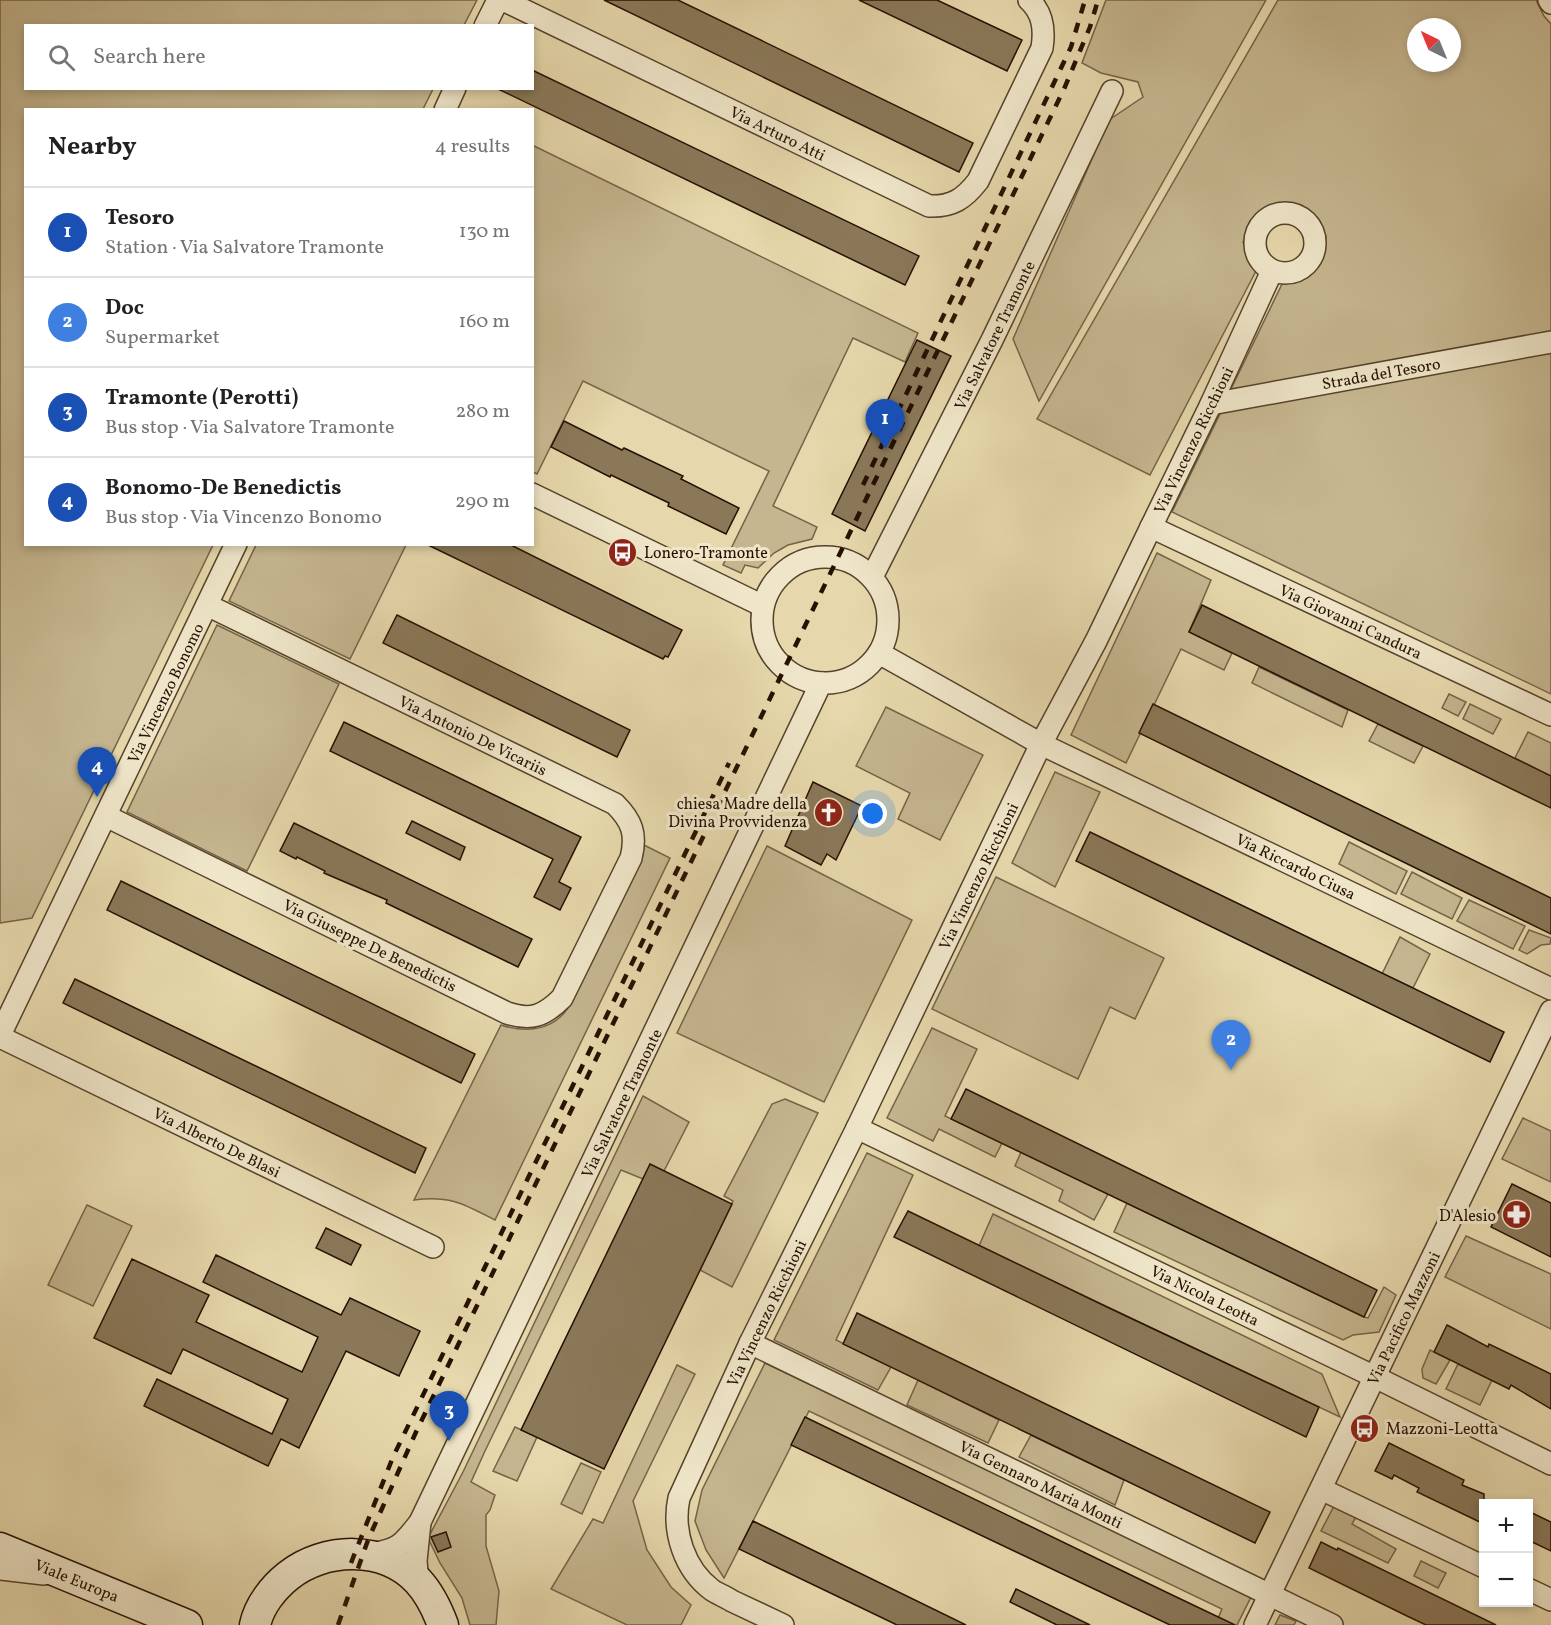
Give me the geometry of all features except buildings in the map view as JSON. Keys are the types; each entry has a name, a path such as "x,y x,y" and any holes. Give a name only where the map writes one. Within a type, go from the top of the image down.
{"main road":[{"name":"Viale Europa","path":"0,1548 188,1625"},
{"path":"255,1625 274,1587 301,1566 333,1554 367,1554 403,1569 418,1581 436,1605 443,1625"}],"street":[{"path":"486,24 498,0"},
{"name":"Via Arturo Atti","path":"503,0 929,206 942,207 955,203 968,195 978,181 1042,48 1044,33 1041,20 1037,8 1029,0"},
{"path":"446,108 454,90"},
{"name":"Via Salvatore Tramonte","path":"872,577 992,340 1112,91"},
{"name":"Via Vincenzo Ricchioni","path":"783,1625 712,1591 692,1569 677,1529 676,1513 685,1482 750,1342 857,1128 1041,744 1096,641 1211,404 1272,271"},
{"name":"Strada del Tesoro","path":"1211,404 1551,342"},
{"path":"534,495 763,606"},
{"name":"Via Giovanni Candura","path":"1151,527 1551,715"},
{"name":"Via Vincenzo Bonomo","path":"0,1036 235,546"},
{"path":"820,556 839,558 857,565 872,577 883,594 888,614 887,634 879,653 868,666 854,676 838,682 821,683 803,679 787,670 774,657 766,641 762,623 763,606 771,587 784,572 801,561 820,556"},
{"name":"Via Antonio De Vicariis","path":"207,605 615,804 627,816 634,830 634,844 631,858 597,927"},
{"name":"Via Riccardo Ciusa","path":"879,653 1041,744 1551,989"},
{"name":"Via Salvatore Tramonte","path":"420,1522 821,683"},
{"name":"Via Giuseppe De Benedictis","path":"106,816 520,1017 536,1016 550,1010 562,998 597,927"},
{"name":"Via Pacifico Mazzoni","path":"1255,1625 1551,1011"},
{"name":"Via Alberto De Blasi","path":"0,1036 433,1247"},
{"name":"Via Nicola Leotta","path":"857,1128 1551,1464"},
{"name":"Via Gennaro Maria Monti","path":"750,1342 1332,1625"},
{"path":"1321,1488 1479,1565"},
{"path":"367,1554 394,1550 420,1522"},
{"path":"418,1581 416,1561 420,1522"},
{"path":"0,1569 68,1577"},
{"path":"1533,1591 1551,1600"}],"shaded area":[{"path":"0,0 477,0 465,24 24,24 24,90 432,90 424,108 24,108 24,546 213,546 32,918 0,923"},
{"path":"1106,0 1266,0 1039,401 1013,339 1109,120 1143,97 1138,82 1101,73 1082,63"},
{"path":"1278,0 1536,0 1551,24 1551,334 1235,392 1231,389 1284,280 1307,275 1322,257 1326,237 1318,218 1304,208 1281,203 1258,213 1243,242 1256,271 1150,475 1037,419"},
{"path":"534,146 918,333 905,362 853,338 773,506 817,527 812,539 788,545 774,553 758,568 745,565 741,573 723,565 769,471 583,381 537,474 534,472"},
{"path":"1551,350 1551,694 1172,512 1221,412"},
{"path":"255,546 406,546 350,659 229,601"},
{"path":"1157,553 1211,580 1189,632 1232,653 1224,670 1181,649 1126,763 1071,735"},
{"path":"217,625 339,684 247,871 127,812"},
{"path":"1259,667 1348,710 1342,727 1252,683"},
{"path":"1449,694 1466,702 1458,716 1442,708"},
{"path":"1470,704 1501,719 1493,734 1463,719"},
{"path":"886,707 983,755 940,840 898,819 910,793 856,766"},
{"path":"1378,724 1423,746 1414,763 1369,741"},
{"path":"1528,732 1551,743 1551,776 1515,758"},
{"path":"1055,772 1100,792 1055,887 1012,863"},
{"path":"1349,842 1407,871 1396,894 1339,864"},
{"path":"644,845 670,858 495,1220 456,1202 437,1199 414,1200 501,1025 520,1029 546,1026 562,1016 568,1008 643,855"},
{"path":"767,846 912,920 824,1102 677,1033"},
{"path":"1412,872 1462,898 1452,919 1401,894"},
{"path":"996,877 1164,958 1135,1019 1110,1007 1078,1079 932,1009"},
{"path":"1469,900 1525,926 1513,949 1457,921"},
{"path":"1529,930 1551,938 1550,944 1541,945 1527,954 1519,950"},
{"path":"1400,937 1430,954 1413,988 1382,974"},
{"path":"932,1028 977,1049 945,1116 1002,1143 995,1157 939,1129 933,1141 887,1118"},
{"path":"643,1096 689,1122 664,1171 643,1179 621,1170 471,1482 495,1495 486,1515 486,1546 499,1591 496,1625 470,1625 462,1598 440,1563 428,1538 463,1472"},
{"path":"785,1099 818,1113 732,1287 700,1270 733,1201 724,1196 772,1104"},
{"path":"1523,1118 1551,1131 1551,1182 1502,1159"},
{"path":"1021,1152 1108,1194 1094,1220 1059,1201 1063,1190 1015,1166"},
{"path":"867,1153 913,1175 836,1340 891,1367 878,1390 774,1340"},
{"path":"1127,1203 1364,1317 1368,1318 1384,1287 1396,1295 1379,1332 1353,1335 1343,1340 1114,1232"},
{"path":"87,1205 132,1226 93,1306 48,1285"},
{"path":"993,1214 1322,1374 1340,1417 979,1246"},
{"path":"1466,1236 1551,1274 1551,1329 1445,1277"},
{"path":"1430,1350 1450,1360 1436,1384 1423,1378 1422,1369"},
{"path":"765,1363 1252,1595 1237,1625 1215,1625 1222,1609 809,1411 724,1578 706,1550 695,1521 702,1490"},
{"path":"1458,1364 1492,1380 1480,1405 1446,1389"},
{"path":"677,1365 695,1374 633,1501 647,1550 671,1587 691,1605 681,1625 627,1625 551,1589 593,1519 603,1523"},
{"path":"918,1380 999,1420 988,1443 907,1405"},
{"path":"515,1427 537,1437 517,1481 493,1471"},
{"path":"1031,1435 1124,1480 1115,1505 1019,1457"},
{"path":"581,1463 601,1472 582,1514 561,1504"},
{"path":"1334,1506 1356,1517 1352,1524 1396,1549 1388,1563 1321,1531"},
{"path":"1421,1561 1446,1573 1438,1588 1414,1576"},
{"path":"1280,1615 1296,1621 1294,1625 1275,1625"}],"railway":[{"path":"863,485 1071,47 1085,0"},
{"path":"338,1625 368,1540 416,1432 1064,89 1090,27 1098,0"},
{"path":"351,1563 393,1457 729,763"}],"place":[{"name":"Tesoro","path":"885,449"},
{"name":"Lonero-Tramonte","path":"623,552"},
{"name":"Bonomo-De Benedictis","path":"97,797"},
{"name":"chiesa Madre della Divina Provvidenza","path":"828,812"},
{"name":"Doc","path":"1231,1070"},
{"name":"D'Alesio","path":"1517,1215"},
{"name":"Mazzoni-Leotta","path":"1365,1428"},
{"name":"Tramonte (Perotti)","path":"449,1441"}]}
